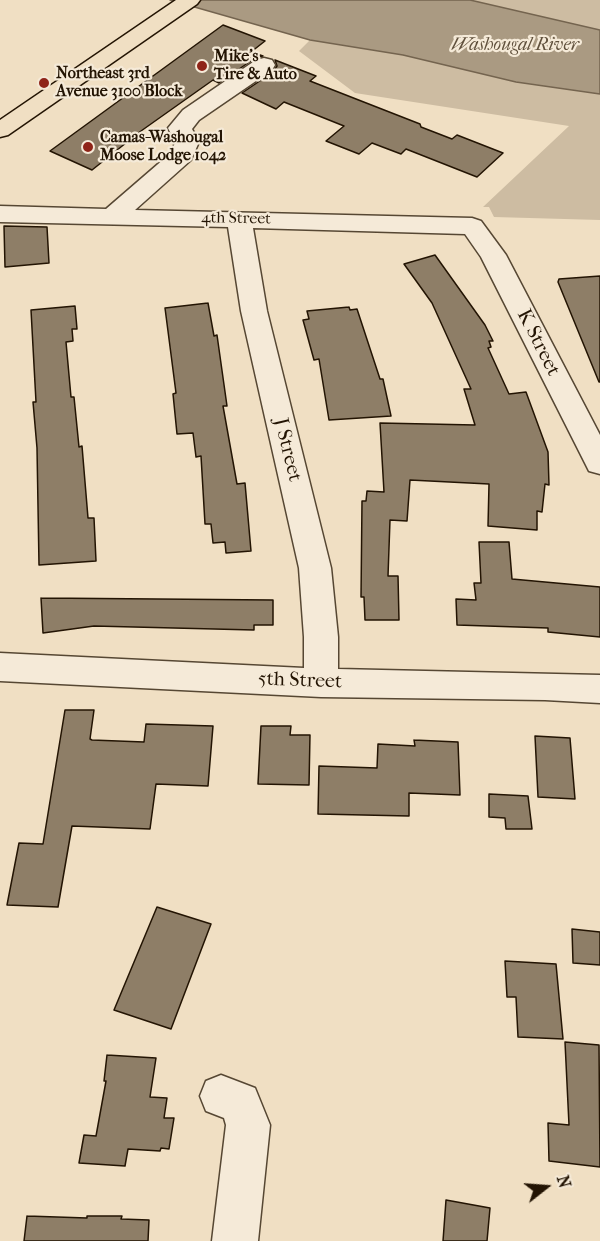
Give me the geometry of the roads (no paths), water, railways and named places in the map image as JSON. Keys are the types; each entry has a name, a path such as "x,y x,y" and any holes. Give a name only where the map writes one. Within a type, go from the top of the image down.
{"main road":[{"path":"0,130 190,0"}],"street":[{"path":"112,217 183,156 187,142 180,128 191,115 264,65"},
{"name":"4th Street","path":"0,214 472,226"},
{"name":"J Street","path":"240,219 254,311 315,568 321,637 321,683"},
{"name":"K Street","path":"472,226 493,255 600,463"},
{"name":"5th Street","path":"0,667 321,683 545,686 600,689"},
{"path":"221,1096 240,1103 248,1125 235,1241"}],"water":[{"name":"Washougal River","path":"170,0 470,0 600,30 600,94 516,82 403,55 310,40"}],"place":[{"name":"Mike's Tire & Auto","path":"202,66"},
{"name":"Northeast 3rd Avenue 3100 Block","path":"44,83"},
{"name":"Camas-Washougal Moose Lodge 1042","path":"88,147"}]}
